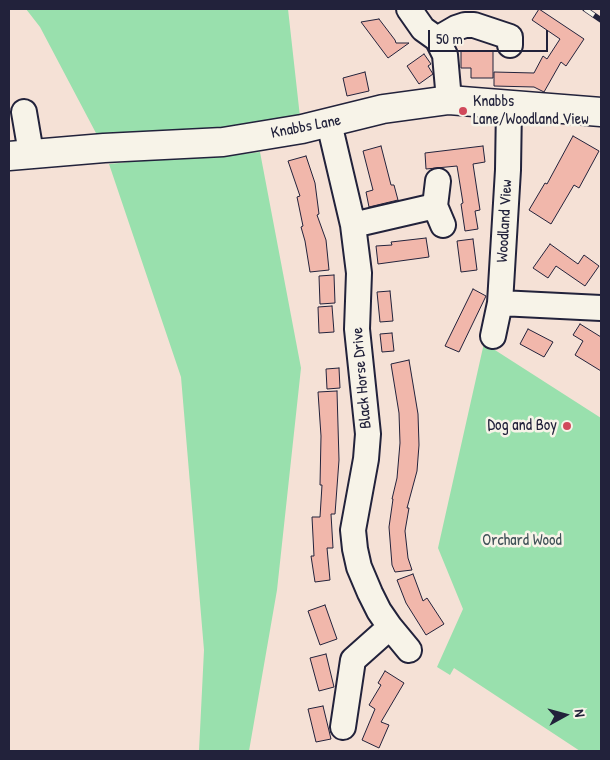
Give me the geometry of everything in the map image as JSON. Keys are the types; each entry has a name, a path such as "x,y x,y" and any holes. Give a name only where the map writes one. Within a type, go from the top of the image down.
{"main road":[{"name":"Knabbs Lane","path":"20,154 223,142 302,129 383,109 449,100 601,112"}],"street":[{"path":"409,9 423,29 437,39 445,55 449,100"},
{"path":"437,39 456,28 474,25 510,37 510,45"},
{"name":"Woodland View","path":"493,336 500,303 508,170 509,106"},
{"path":"20,154 24,112"},
{"name":"Black Horse Drive","path":"329,123 353,225 359,273 357,329 368,434 366,459 353,530 354,549 359,567 379,611 409,650"},
{"path":"353,225 439,215 438,181"},
{"path":"500,303 601,308"},
{"path":"343,727 353,660 390,627"}],"green space":[{"path":"26,9 288,9 300,117 249,128 97,135 40,27"},
{"path":"260,152 301,368 277,590 249,751 199,751 204,650 181,377 109,164 218,157"},
{"name":"Orchard Wood","path":"484,343 601,418 601,751 580,751 454,668 450,675 437,667 463,609 438,548"}],"building":[{"path":"539,9 584,39 566,66 561,62 544,92 534,87 494,86 494,72 534,73 543,56 547,59 560,39 532,20"},
{"path":"379,19 396,43 409,43 388,58 361,22"},
{"path":"461,51 493,51 493,78 471,78 471,68 461,68"},
{"path":"424,54 431,64 428,66 433,74 419,84 407,66"},
{"path":"365,72 369,91 347,96 343,78"},
{"path":"573,136 599,151 579,188 574,185 551,224 529,210 545,183 547,184"},
{"path":"381,146 391,185 394,185 398,200 369,207 366,192 373,190 363,151"},
{"path":"483,146 485,162 473,164 480,210 475,211 478,229 465,231 457,166 426,169 425,153"},
{"path":"306,156 315,183 319,214 317,215 326,240 329,270 310,272 297,197 300,196 288,161"},
{"path":"426,238 429,257 378,264 376,246 392,245 391,242"},
{"path":"473,239 477,270 461,272 457,241"},
{"path":"550,244 578,264 584,255 599,266 585,286 556,266 548,278 533,268"},
{"path":"334,275 335,303 320,304 319,276"},
{"path":"473,289 486,296 459,352 445,346"},
{"path":"390,291 393,321 380,322 377,292"},
{"path":"332,306 334,332 319,333 318,307"},
{"path":"580,324 601,337 601,371 575,355 583,341 573,335"},
{"path":"528,329 553,342 544,357 520,344"},
{"path":"392,333 394,351 382,352 380,334"},
{"path":"409,360 418,414 419,445 417,471 407,508 409,508 405,531 408,558 412,570 395,572 392,565 389,527 392,499 397,478 400,443 399,413 391,364"},
{"path":"339,368 340,388 327,389 326,369"},
{"path":"337,391 339,460 335,514 331,514 333,548 327,548 330,580 315,582 311,556 314,556 312,517 320,517 322,485 320,485 321,436 318,392"},
{"path":"413,574 423,601 427,598 444,624 426,635 406,603 397,580"},
{"path":"325,605 337,639 320,645 308,611"},
{"path":"326,654 334,687 319,691 310,658"},
{"path":"385,671 404,683 381,722 389,725 379,748 362,740 375,709 369,705 381,685 378,683"},
{"path":"323,706 331,739 316,742 308,709"}],"railway":[{"path":"585,9 601,20"}],"place":[{"name":"Knabbs Lane/Woodland View","path":"463,111"},
{"name":"Dog and Boy","path":"567,426"}]}
